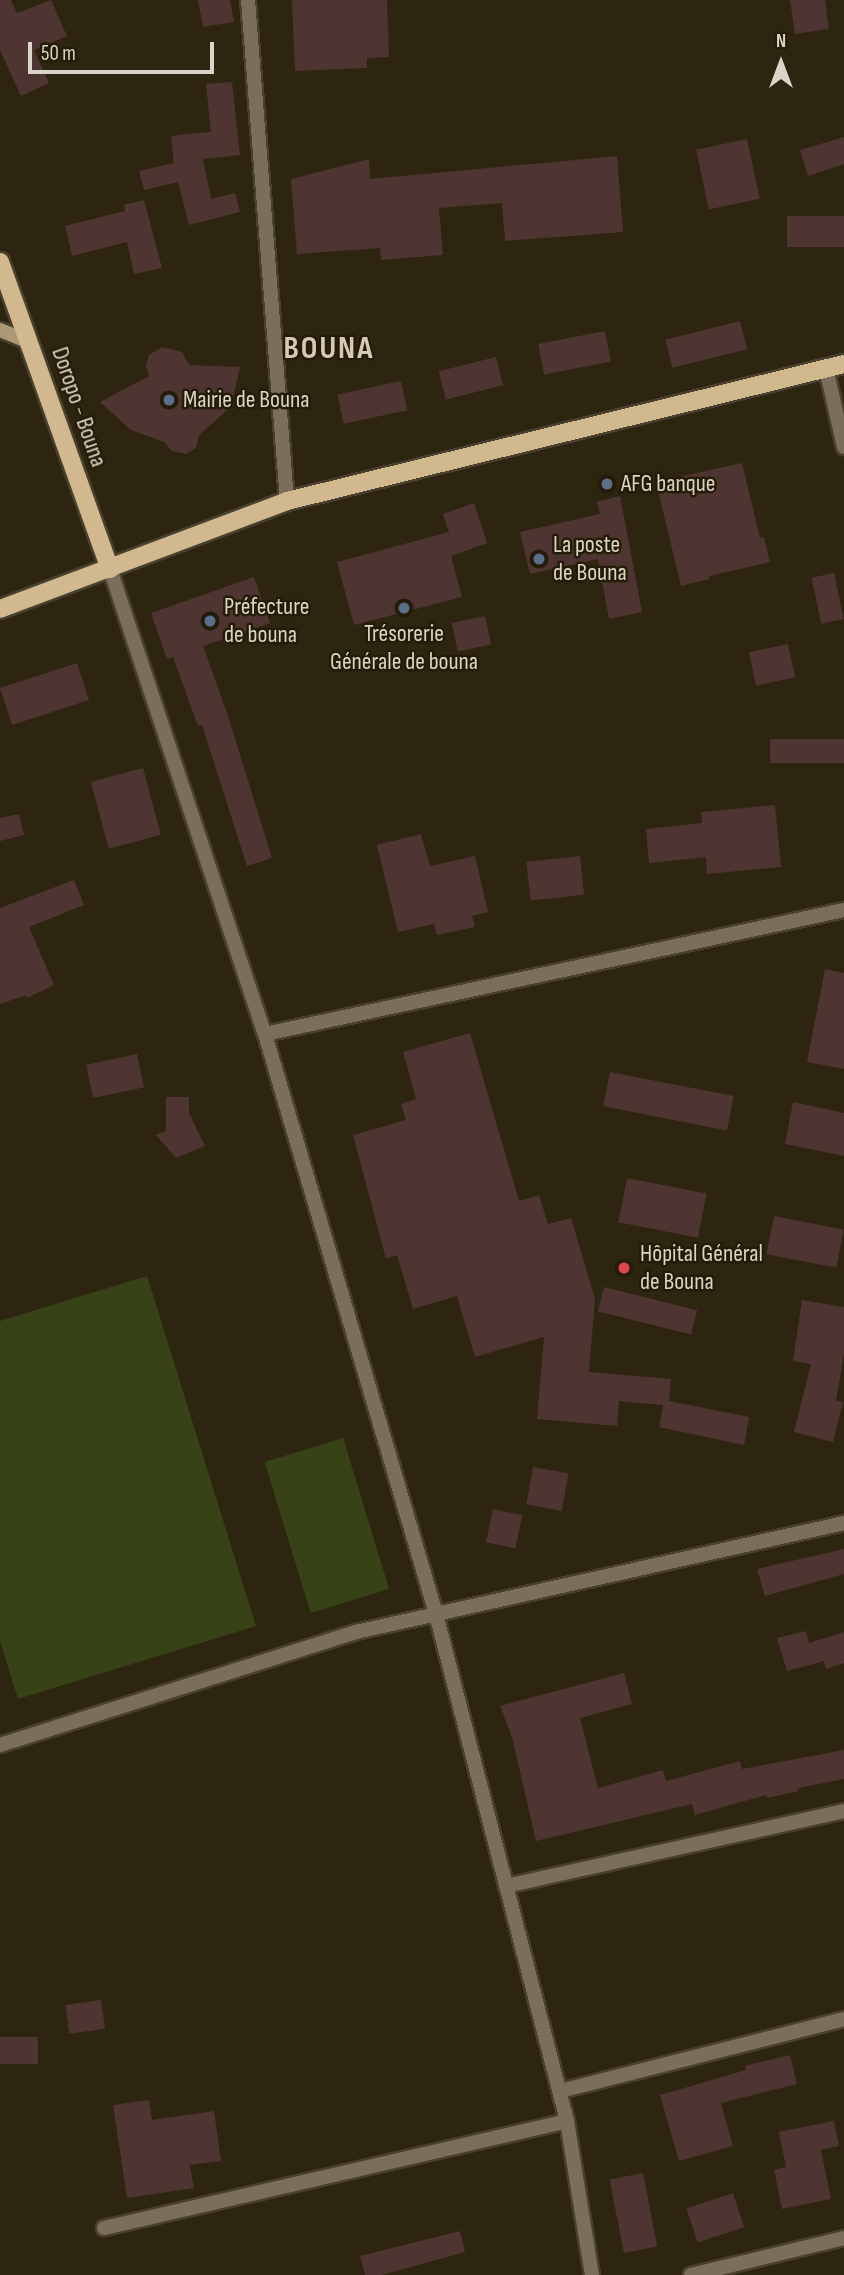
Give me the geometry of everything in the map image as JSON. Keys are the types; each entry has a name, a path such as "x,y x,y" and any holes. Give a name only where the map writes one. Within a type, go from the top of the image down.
{"main road":[{"name":"Doropo - Bouna","path":"0,262 110,569"},
{"path":"0,609 287,501 844,364"}],"street":[{"path":"247,0 287,501"},
{"path":"0,330 30,342"},
{"path":"826,368 844,447"},
{"path":"110,569 265,1034 436,1614 567,2121 592,2275"},
{"path":"265,1034 844,910"},
{"path":"0,1745 356,1632 844,1523"},
{"path":"506,1886 844,1811"},
{"path":"559,2091 844,2019"},
{"path":"104,2228 567,2121"},
{"path":"691,2275 844,2238"}],"green space":[{"path":"147,1276 256,1626 18,1699 0,1641 0,1321"},
{"path":"343,1438 389,1589 311,1613 265,1462"}],"building":[{"path":"0,0 11,0 17,13 51,0 67,36 34,50 49,83 21,96 0,50"},
{"path":"198,0 230,0 234,22 203,27"},
{"path":"292,0 387,0 389,57 367,58 367,68 295,71"},
{"path":"790,0 825,0 829,29 795,34"},
{"path":"232,82 240,155 203,159 211,199 235,193 240,212 189,225 178,182 144,190 139,171 174,163 171,136 211,132 206,84"},
{"path":"844,137 844,164 808,176 800,150"},
{"path":"747,139 760,199 709,209 696,150"},
{"path":"617,156 623,232 505,241 502,203 439,208 443,255 381,260 380,248 297,254 291,179 369,159 370,179"},
{"path":"144,200 162,268 134,274 127,242 72,256 65,226 125,211 124,205"},
{"path":"787,216 844,216 844,247 787,247"},
{"path":"740,321 747,349 672,368 665,340"},
{"path":"605,331 611,361 544,374 538,344"},
{"name":"Mairie de Bouna","path":"162,347 182,352 189,365 240,367 233,398 224,413 199,435 196,448 186,454 172,451 164,442 131,430 100,402 149,376 146,366 149,355"},
{"path":"496,357 503,385 446,399 439,371"},
{"path":"401,381 407,410 344,424 337,395"},
{"path":"742,463 760,538 764,537 770,562 709,576 709,579 681,586 656,482"},
{"path":"620,496 642,612 609,619 598,559 530,574 520,532 600,514 597,502"},
{"path":"474,503 487,543 451,556 462,597 354,625 337,562 449,532 443,514"},
{"path":"834,573 844,619 821,624 812,578"},
{"path":"254,577 270,623 203,646 228,716 272,858 247,866 202,725 198,726 173,657 167,659 151,613"},
{"path":"485,616 491,644 458,651 452,623"},
{"path":"788,644 795,677 756,686 749,652"},
{"path":"77,663 89,700 12,725 0,688"},
{"path":"770,739 844,739 844,763 770,763"},
{"path":"143,768 161,835 109,849 91,782"},
{"path":"775,805 781,867 707,874 706,857 649,863 646,829 702,823 701,812"},
{"path":"19,814 24,835 0,841 0,818"},
{"path":"421,834 430,866 475,856 488,912 472,916 475,927 437,935 434,924 398,932 377,845"},
{"path":"580,856 584,895 530,900 526,862"},
{"path":"74,880 84,905 29,927 54,985 27,998 26,995 0,1004 0,908"},
{"path":"825,969 844,973 844,1069 807,1062"},
{"path":"470,1033 519,1201 539,1195 548,1224 571,1218 595,1299 589,1372 671,1379 669,1401 749,1417 744,1445 659,1427 663,1405 619,1401 617,1426 537,1419 544,1337 475,1357 457,1296 413,1309 397,1255 386,1259 353,1135 406,1120 401,1104 416,1099 403,1052"},
{"path":"137,1054 144,1087 93,1098 86,1065"},
{"path":"610,1072 734,1096 727,1130 603,1106"},
{"path":"166,1097 189,1097 189,1113 205,1146 176,1158 156,1135 166,1131"},
{"path":"793,1102 844,1113 844,1156 785,1144"},
{"path":"627,1178 707,1193 698,1238 618,1222"},
{"path":"774,1216 844,1230 836,1268 767,1254"},
{"path":"604,1287 697,1310 691,1334 598,1311"},
{"path":"802,1300 844,1307 844,1353 836,1401 843,1402 833,1442 794,1432 811,1364 793,1361"},
{"path":"533,1467 568,1473 562,1511 526,1504"},
{"path":"493,1509 522,1515 515,1548 486,1542"},
{"path":"844,1549 844,1574 765,1596 757,1569"},
{"path":"806,1631 809,1643 844,1632 844,1663 826,1669 824,1661 787,1671 777,1638"},
{"path":"624,1673 632,1704 580,1718 598,1788 663,1770 666,1781 740,1761 742,1769 844,1750 844,1779 798,1788 799,1791 767,1798 766,1795 695,1815 692,1804 536,1841 512,1737 500,1706"},
{"path":"101,2000 105,2029 69,2034 65,2005"},
{"path":"0,2037 38,2037 38,2064 0,2064"},
{"path":"790,2055 797,2084 721,2103 733,2146 679,2161 660,2095 746,2070 745,2066"},
{"path":"149,2100 152,2120 214,2111 221,2161 190,2165 194,2188 127,2198 113,2105"},
{"path":"834,2121 839,2146 821,2150 831,2199 782,2209 774,2170 786,2167 779,2132"},
{"path":"643,2173 657,2247 624,2253 610,2179"},
{"path":"733,2193 744,2227 698,2242 686,2208"},
{"path":"460,2231 465,2252 382,2275 365,2275 360,2256"}],"place":[{"name":"Mairie de Bouna","path":"169,400"},
{"name":"AFG banque","path":"607,484"},
{"name":"La poste de Bouna","path":"539,559"},
{"name":"Trésorerie Générale de bouna","path":"404,608"},
{"name":"Préfecture de bouna","path":"210,621"},
{"name":"Hôpital Général de Bouna","path":"624,1268"}],"district":[{"name":"BOUNA","path":"329,349"}]}
